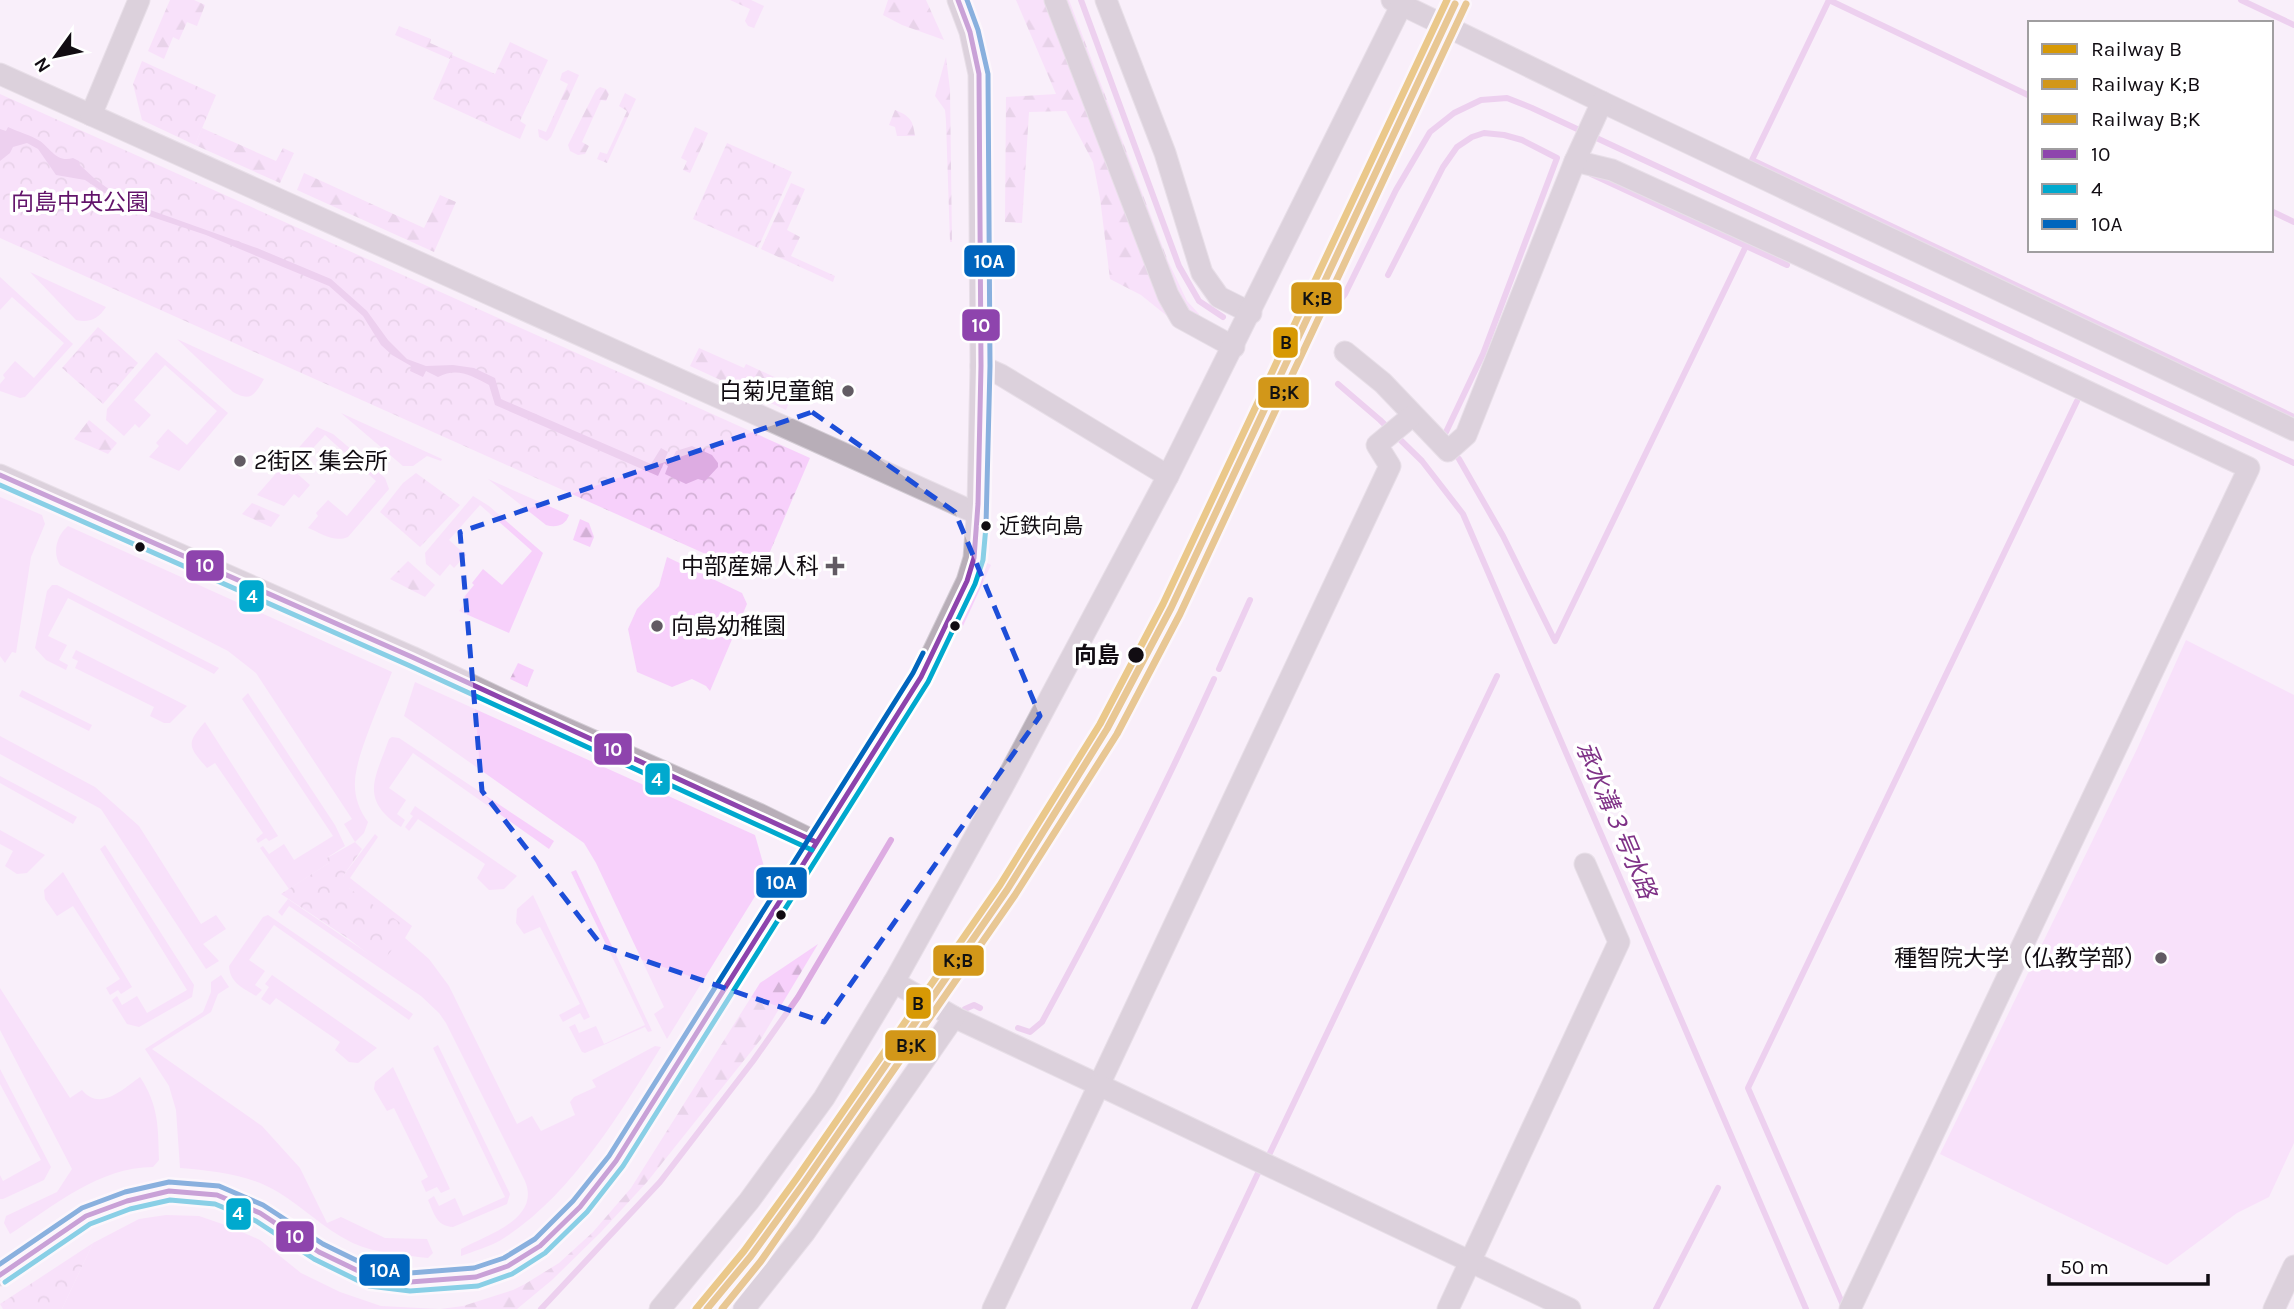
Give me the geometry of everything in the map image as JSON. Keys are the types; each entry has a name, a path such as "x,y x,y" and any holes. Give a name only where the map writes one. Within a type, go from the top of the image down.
{"street":[{"path":"91,115 139,0"},
{"path":"0,1275 86,1216 127,1201 169,1191 217,1195 260,1213 319,1252 371,1277 410,1282 476,1278 508,1266 540,1245 580,1207 616,1161 921,677 967,581 974,558 978,514 981,366 979,74 970,32 958,0"},
{"path":"1055,0 1168,295 1181,318 1234,347"},
{"path":"1106,0 1164,153 1202,273 1219,297 1249,315"},
{"path":"660,1309 749,1201 824,1098 894,982 1002,788 1168,476 1234,347 1399,2 1602,102 2294,430"},
{"path":"0,74 978,514"},
{"path":"1345,352 1383,383 1410,418 1448,451 1466,435 1578,154 1602,102"},
{"path":"1578,154 1799,255 2249,468 1850,1309"},
{"path":"981,366 1001,375 1168,476"},
{"path":"993,1309 1391,466 1377,445 1410,418"},
{"path":"0,475 412,657 816,842"},
{"path":"1448,1309 1619,942 1585,864"},
{"path":"894,982 954,1017 1570,1309"},
{"path":"744,1309 805,1232 954,1017"},
{"path":"2274,1309 2294,1266"}],"highlighted area":[{"path":"812,412 955,512 1040,716 824,1022 602,946 482,791 460,532"}],"green space":[{"path":"170,0 194,0 205,5 197,26 187,22 179,40 173,37 164,59 148,51"},
{"path":"730,0 751,0 764,6 754,28 748,26 745,21 750,9"},
{"path":"888,0 926,0 944,40 883,15"},
{"path":"1016,0 1069,0 1168,261 1187,301 1199,314 1192,336 1141,295 1110,279 1093,162 1066,111 1029,112 1022,223 1005,222 1006,97 1056,94"},
{"path":"399,26 431,39 430,43 453,53 450,59 395,35"},
{"path":"510,42 548,60 520,121 526,125 520,139 433,99 452,55 495,74"},
{"path":"946,57 950,90 952,242 945,110 935,96"},
{"path":"142,61 216,95 195,145 142,120 133,84"},
{"path":"568,70 579,75 547,141 539,137 538,129 546,132 568,84 560,80 562,73"},
{"path":"600,87 606,89 609,94 606,101 601,100 582,142 589,146 585,154 578,155 570,151 568,145"},
{"path":"625,93 636,99 607,163 597,159 600,152 607,154 627,111 619,106"},
{"name":"向島中央公園","path":"0,94 810,458 763,568 748,573 0,238"},
{"path":"895,110 910,119 915,136 897,136 895,127 889,125"},
{"path":"695,127 708,133 690,173 683,170 687,161 681,158"},
{"path":"202,128 276,161 283,148 294,153 280,183 195,145"},
{"path":"727,143 792,172 758,248 693,219"},
{"path":"304,173 424,228 440,195 456,202 434,252 297,190"},
{"path":"791,183 805,189 787,230 800,237 791,256 835,276 833,282 761,249"},
{"path":"30,272 106,307 93,319 76,320"},
{"path":"0,277 73,344 25,397 20,398 0,391 0,384 5,378 3,375 15,361 34,378 64,343 12,297 0,310"},
{"path":"98,327 138,363 103,404 62,368"},
{"path":"177,339 264,379 252,395 239,395"},
{"path":"699,348 744,368 746,364 796,387 786,410 690,366"},
{"path":"156,352 228,413 179,471 149,457 159,446 156,443 168,429 187,445 217,411 165,365 134,400 151,415 139,428 135,424 124,436 106,420 107,409"},
{"path":"341,413 442,459 441,461 427,456 413,466 403,466"},
{"path":"89,420 117,443 108,454 74,439"},
{"path":"317,427 333,434 385,478 389,489 348,537 343,539 328,537 308,528 318,516 316,513 328,500 347,516 376,481 325,435 293,470 310,485 299,498 294,494 284,506 257,495"},
{"path":"416,473 460,505 420,547 380,512 403,483"},
{"path":"488,479 569,515 560,525 546,525"},
{"path":"473,496 489,506 543,553 509,633 459,611 467,601 464,597 474,585 472,583 483,569 502,585 532,551 480,505 449,540 466,555 454,568 450,564 440,576 426,564 425,553"},
{"path":"0,497 42,515 45,524 31,557 16,653 12,652 5,663 0,656"},
{"path":"252,503 280,515 271,527 242,514"},
{"path":"1039,518 1049,519 1070,533 1070,536 1062,540 1035,522"},
{"path":"580,519 589,523 594,537 590,547 573,540"},
{"path":"68,526 392,672 356,770 356,797 368,822 364,833 355,842 344,824 352,819 256,673 228,651 60,565 56,555 57,544"},
{"path":"667,557 742,593 747,604 710,691 692,679 672,687 637,672 628,629 637,609 659,586"},
{"path":"978,558 991,565 963,626 960,617"},
{"path":"408,561 435,585 425,597 390,579"},
{"path":"52,585 57,585 219,668 214,674 68,598 48,636 67,645 59,660 68,665 66,670 46,660 35,648 47,591"},
{"name":"種智院大学（仏教学部）","path":"2186,640 2294,695 2294,1143 2269,1197 2237,1213 2167,1265 1940,1154 2137,749"},
{"path":"76,650 187,706 170,723 150,716 154,707 75,668 78,661 72,658"},
{"path":"518,663 534,670 527,687 510,679"},
{"path":"415,682 755,835 767,877 667,1039 654,1014 664,1007 584,843 404,716"},
{"path":"22,690 92,725 89,731 19,696"},
{"path":"248,693 335,825 345,846 328,857 329,863 289,889 260,848 263,846 269,854 284,844 294,860 333,836 242,699"},
{"path":"205,722 278,836 258,843 256,839 263,833 215,763 207,768 196,755 192,741"},
{"path":"0,736 95,787 139,826 201,924 216,915 226,929 203,944 219,961 206,969 101,809 0,754"},
{"path":"392,737 399,738 554,841 549,849 413,753 389,788 406,800 397,814 405,820 401,827 379,807 374,788 379,766"},
{"path":"0,776 77,817 73,824 0,783"},
{"path":"415,806 517,876 504,889 489,890 477,878 485,864 418,819 409,831 405,827 413,816 410,814"},
{"path":"0,830 45,855 27,873 17,874 5,866 13,851 0,844"},
{"path":"375,834 378,837 350,878 412,926 405,938 429,959 449,986 517,1124 532,1116 541,1131 575,1115 570,1102 574,1097 596,1087 592,1080 655,1046 661,1047 610,1127 571,1178 549,1201 501,1240 461,1256 461,1249 497,1231 519,1216 528,1194 525,1181 446,1023 421,996 289,906 282,916 278,912 288,899 382,963 372,906 349,888 343,876"},
{"path":"355,842 362,849 343,876 351,885 349,888 403,925 391,951 381,964 349,939 281,894 329,863 327,858"},
{"path":"105,845 194,985 192,997 139,1027 127,1024 112,1000 117,996 122,1005 137,996 147,1013 187,990 100,849"},
{"path":"576,870 652,1031 648,1032 645,1027 585,1053 569,1027 575,1024 579,1033 596,1026 604,1044 645,1025 571,872"},
{"path":"63,872 132,987 121,994 118,990 110,995 106,988 120,979 73,906 57,916 45,899 44,890"},
{"path":"533,895 590,1017 584,1020 580,1013 563,1022 559,1015 580,1004 540,927 524,934 516,923 517,909"},
{"path":"268,915 413,1014 409,1020 274,925 249,960 265,971 255,985 262,990 256,996 242,987 232,977 229,966 263,917"},
{"path":"818,944 761,1039 647,1182 601,1232 552,1280 517,1309 465,1309 463,1306 525,1284 559,1263 593,1232 631,1188 760,983"},
{"path":"221,975 229,987 218,994 211,1012 152,1049 262,1126 300,1168 327,1223 341,1217 385,1238 427,1239 433,1253 428,1258 387,1253 358,1245 330,1230 278,1192 255,1181 218,1172 180,1168 176,1110 169,1086 145,1049 203,1012 211,992 211,982"},
{"path":"272,975 377,1048 358,1063 349,1062 335,1050 340,1042 276,998 270,1005 261,999 269,987 265,984"},
{"path":"0,988 70,1098 82,1090 96,1099 104,1099 140,1077 154,1107 159,1160 153,1167 133,1169 96,1181 60,1200 10,1234 4,1223 6,1216 57,1192 72,1169 0,1030"},
{"path":"438,1045 510,1194 507,1204 453,1227 439,1221 428,1200 434,1196 439,1206 455,1198 463,1216 505,1197 433,1048"},
{"path":"393,1067 450,1189 441,1193 437,1187 426,1192 421,1181 428,1177 394,1108 387,1111 374,1089 375,1082"},
{"path":"0,1069 51,1167 44,1180 3,1199 0,1199 0,1175 3,1181 41,1160 0,1084"},
{"path":"166,1215 199,1216 231,1227 260,1240 301,1273 340,1292 381,1306 440,1309 62,1309 93,1243 139,1219"},
{"path":"93,1243 62,1309 3,1309 0,1304"},
{"path":"463,1306 465,1309 440,1309"}],"shaded area":[{"path":"8,127 40,141 58,157 79,161 95,179 125,201 257,248 331,279 367,311 388,340 407,359 426,366 453,365 474,368 495,378 501,399 651,464 661,448 668,452 665,459 671,462 676,451 692,446 712,455 718,467 705,481 698,479 686,484 665,474 668,466 664,463 658,476 495,405 489,385 470,376 452,373 438,377 426,371 423,377 410,371 411,366 381,345 363,316 329,286 206,235 122,207 85,180 56,175 38,149 27,143 13,147 0,161 0,129 6,131"}],"waterway":[{"path":"1081,0 1179,266 1199,301 1223,317"},
{"path":"1829,0 1752,160 2294,417"},
{"path":"1829,0 2028,95"},
{"path":"2241,0 2294,25"},
{"path":"1336,306 1345,294 1396,190 1430,132 1454,113 1481,100 1507,98 2294,463"},
{"path":"1388,275 1443,167 1457,147 1484,133 1504,135 1522,140 1557,158 1483,354 1446,432"},
{"path":"1591,174 1787,265"},
{"path":"2273,212 2294,222"},
{"path":"1459,459 1503,536 1555,641 1746,246"},
{"path":"1299,358 1304,354"},
{"name":"承水溝３号水路","path":"1338,384 1422,461 1463,514 1806,1309"},
{"path":"1843,1305 1748,1088 2077,401"},
{"path":"1219,669 1250,600"},
{"path":"1269,1155 1497,676"},
{"path":"1018,1028 1030,1032 1042,1022 1131,852 1214,679"},
{"path":"541,1309 660,1182 753,1061 798,997 891,840"},
{"path":"965,1009 974,1005 980,1008"},
{"path":"1194,1309 1259,1171"},
{"path":"1656,1309 1718,1188"}],"rail line":[{"name":"B","path":"696,1309 744,1251 797,1178 1000,885 1100,724 1163,604 1447,0"},
{"name":"K;B","path":"707,1309 751,1256 804,1183 1007,890 1107,729 1171,608 1455,4"},
{"name":"B;K","path":"722,1309 761,1261 1015,895 1117,734 1180,614 1466,4"}],"transit line":[{"name":"10","path":"0,1275 86,1216 127,1201 169,1191 217,1195 260,1213 319,1252 371,1277 410,1282 476,1277 508,1266 540,1246 580,1207 616,1161 921,677 967,581 974,558 981,366 979,74 970,32 958,0"},
{"name":"10A","path":"967,0 978,30 988,74 990,366 986,525"},
{"name":"10","path":"0,475 412,657 816,842"},
{"name":"4","path":"0,485 408,665 812,850"},
{"name":"4","path":"5,1282 90,1224 130,1209 170,1200 215,1204 256,1221 314,1259 369,1286 410,1291 478,1286 512,1274 545,1253 587,1212 623,1166 928,682 975,584 983,560 986,526"},
{"name":"10A","path":"0,1264 82,1208 125,1192 169,1182 219,1186 263,1205 323,1244 374,1269 410,1273 474,1268 504,1258 535,1239 573,1201 609,1156 913,673 923,653"}],"place":[{"name":"白菊児童館","path":"848,391"},
{"name":"2街区 集会所","path":"240,461"},
{"name":"近鉄向島","path":"986,526"},
{"name":"中部産婦人科","path":"835,566"},
{"name":"向島幼稚園","path":"657,626"},
{"name":"向島","path":"1136,655"},
{"name":"種智院大学（仏教学部）","path":"2161,958"}]}
